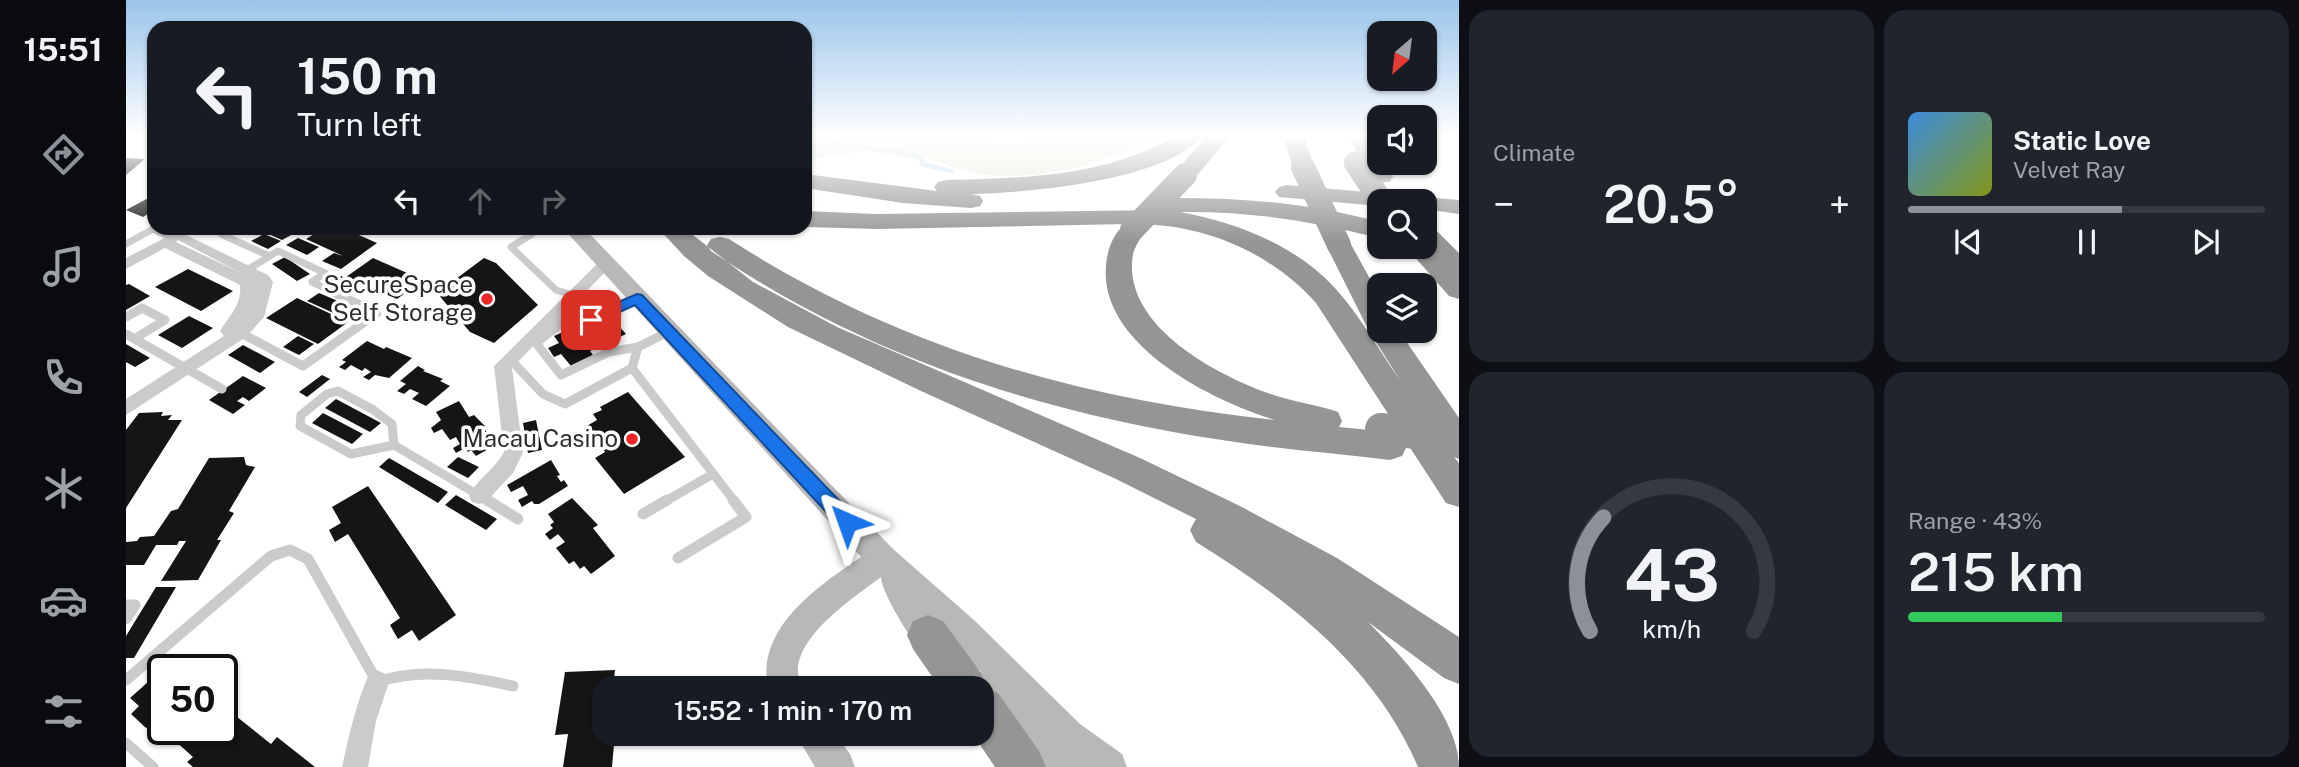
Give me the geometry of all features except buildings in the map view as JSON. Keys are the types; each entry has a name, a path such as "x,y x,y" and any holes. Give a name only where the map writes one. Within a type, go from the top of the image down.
{"highway":[{"path":"812,174 946,187 1044,183 1108,171"},
{"path":"1189,171 1132,230 1118,262 1121,290 1136,318 1169,353 1216,384 1270,408 1385,437 1459,447"},
{"path":"1305,171 1367,299"},
{"path":"1361,171 1373,189"},
{"path":"1378,171 1385,189"},
{"path":"812,182 903,196 1020,202 1108,206 1243,204 1307,212 1367,227"},
{"path":"1020,202 1255,192 1367,198"},
{"path":"1437,204 1459,207"},
{"path":"812,219 906,221 1164,217 1208,227 1250,242 1294,265 1312,279 1459,492"},
{"path":"678,235 755,298 824,334 1201,503 1353,588 1459,663"},
{"path":"706,235 752,268 837,314 898,340 981,370 1097,402 1220,427 1385,437 1459,438"},
{"path":"1437,248 1459,270"},
{"path":"1437,250 1459,259"},
{"path":"1430,259 1459,290"},
{"path":"1392,343 1459,447"},
{"path":"971,401 1161,503 1244,551 1286,579 1335,618 1390,678 1434,746 1441,767"},
{"path":"928,635 957,676"},
{"path":"994,726 1023,767"}],"main road":[{"path":"580,235 882,559 963,631 1068,736 1108,767"},
{"path":"882,559 928,635 969,676"},
{"path":"784,676 782,658 798,630 820,605 882,559"},
{"path":"994,701 1062,767"},
{"path":"822,746 837,767"}],"street":[{"path":"126,264 177,236 243,272 258,273 265,282 256,317 181,366 126,408"},
{"path":"480,496 506,467 514,452 503,366 509,358 577,302 606,263"},
{"path":"126,394 181,366"},
{"path":"355,767 364,721 377,682"}],"lane":[{"path":"126,244 147,232"},
{"path":"223,235 269,256"},
{"path":"530,235 511,247 556,290 577,302 591,320 637,299"},
{"path":"236,330 303,366 377,313 312,282 325,273 278,251 243,272"},
{"path":"577,302 536,343 561,375 609,352 638,347 668,332"},
{"path":"126,317 142,308 165,320 130,337"},
{"path":"130,337 222,389"},
{"path":"509,358 544,394 565,404 632,368 638,347"},
{"path":"632,368 746,517 678,558"},
{"path":"394,445 391,424 372,409 338,391 327,394 301,415 300,426 351,454 394,445 518,519"},
{"path":"643,514 713,474"},
{"path":"126,680 271,556 279,550 289,549 298,551 308,559 377,682 400,673 459,674 513,686"},
{"path":"126,605 135,605 126,619"},
{"path":"126,743 153,767"}],"green space":[{"path":"966,171 1058,171 1011,176"}],"place":[{"name":"SecureSpace Self Storage","path":"487,299"},
{"name":"Macau Casino","path":"632,439"}],"route":[{"path":"591,320 637,299 847,522"}]}
